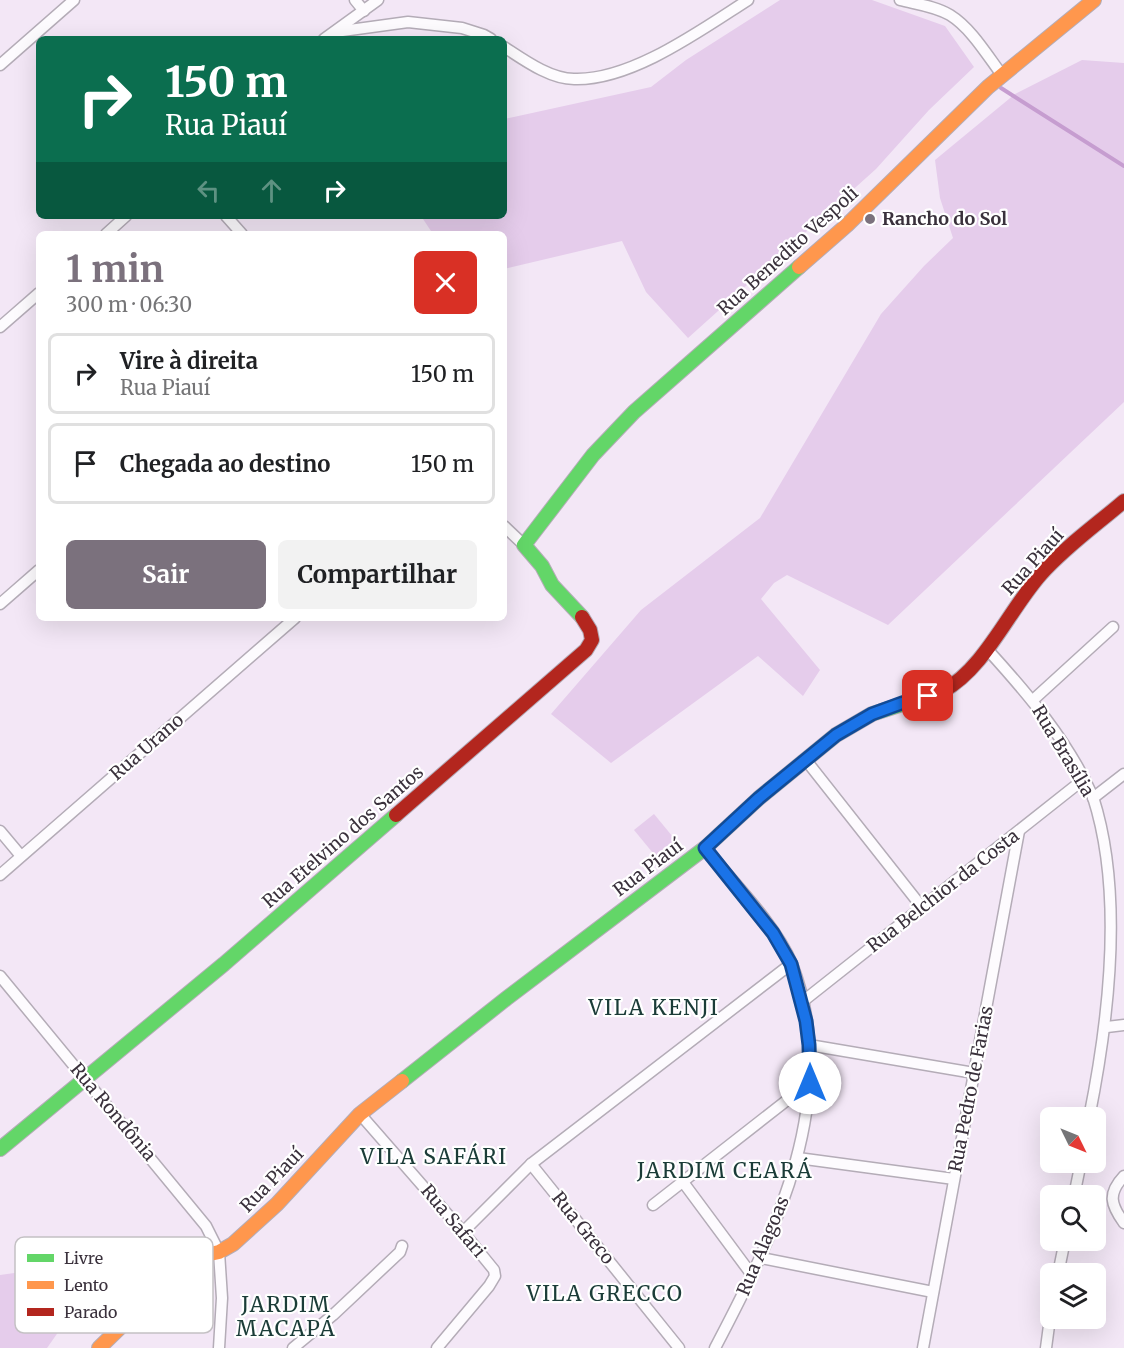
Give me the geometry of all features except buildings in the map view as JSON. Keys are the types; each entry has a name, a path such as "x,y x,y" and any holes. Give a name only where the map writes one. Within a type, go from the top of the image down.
{"street":[{"path":"0,65 74,0"},
{"path":"355,0 364,11"},
{"path":"329,36 378,0"},
{"path":"507,49 554,75 574,80 602,76 632,67 664,51 748,0"},
{"path":"900,0 931,7 954,18 966,29 1002,75"},
{"name":"Rua Benedito Vespoli","path":"524,545 593,455 634,412 847,225 988,87 1094,0"},
{"path":"335,32 408,22 462,28 486,36"},
{"path":"109,231 123,219"},
{"path":"229,219 239,231"},
{"path":"0,327 36,296"},
{"name":"Rua Piauí","path":"213,1253 233,1244 277,1204 360,1114 507,998 705,848 759,798 836,735 872,714 942,691 960,678 987,649 1041,574 1124,501"},
{"name":"Rua Etelvino dos Santos","path":"0,1149 224,964 586,650 592,639 585,621 552,585 542,566 507,529"},
{"path":"0,604 36,573"},
{"name":"Rua Urano","path":"0,876 292,621"},
{"path":"1033,700 1113,627"},
{"name":"Rua Brasília","path":"987,649 1033,700 1054,729 1084,779 1102,825 1113,878 1112,963 1107,1027 1091,1107"},
{"path":"805,759 921,906"},
{"path":"1093,798 1124,774"},
{"name":"Rua Belchior da Costa","path":"802,1002 1084,779"},
{"path":"0,831 21,856"},
{"name":"Rua Pedro de Farias","path":"922,1348 1019,831"},
{"name":"Rua Alagoas","path":"705,848 773,933 791,964 802,1002 809,1045 810,1083 798,1158 760,1258 715,1348"},
{"path":"463,1232 531,1164 791,964"},
{"name":"Rua Rondônia","path":"0,976 201,1219 212,1237"},
{"path":"1107,1027 1124,1025"},
{"path":"809,1045 974,1073"},
{"path":"653,1206 810,1083"},
{"name":"Rua Safari","path":"360,1114 463,1232 491,1266 495,1276 437,1348"},
{"path":"798,1158 954,1179"},
{"name":"Rua Greco","path":"531,1164 679,1348"},
{"path":"1124,1176 1112,1193 1116,1212 1124,1223"},
{"path":"683,1182 752,1275"},
{"name":"Rua Rondônia","path":"213,1238 219,1252"},
{"path":"293,1348 333,1315 400,1252 402,1246"},
{"path":"219,1252 222,1306 219,1348"},
{"path":"760,1258 933,1292"},
{"path":"1046,1348 1049,1329"},
{"name":"Rua Piauí","path":"99,1348 114,1333"}],"shaded area":[{"path":"780,0 872,0 945,26 974,67 929,110 876,169 688,338 646,292 622,241 507,268 507,231 431,231 423,219 507,219 507,118 651,87 686,60"},
{"path":"1082,60 1124,63 1124,402 888,625 787,575 774,583 761,599 820,670 803,696 758,656 611,763 551,714 641,610 760,518 881,314 953,238 940,198 935,160 1015,94"},
{"path":"654,814 682,848 662,864 634,830"},
{"path":"15,1273 15,1333 58,1333 47,1348 0,1348 0,1275"}],"waterway":[{"path":"1001,88 1124,166"}],"traffic: fast":[{"path":"582,617 552,585 542,566 524,545 593,455 634,412 799,267"},
{"path":"402,1081 705,848 759,798 836,735 872,714 903,704"},
{"path":"0,1149 224,964 396,815"}],"traffic: slow":[{"path":"799,267 847,225 988,87 1094,0"},
{"path":"213,1253 233,1244 277,1204 360,1114 402,1081"},
{"path":"99,1348 114,1333"}],"traffic: jam":[{"path":"903,704 943,691 958,681 984,653 1029,588 1050,564 1124,501"},
{"path":"396,815 586,650 592,640 590,630 582,617"}],"place":[{"name":"Rancho do Sol","path":"870,219"}],"district":[{"name":"VILA KENJI","path":"654,1008"},
{"name":"VILA SAFÁRI","path":"434,1157"},
{"name":"JARDIM CEARÁ","path":"725,1171"},
{"name":"VILA GRECCO","path":"605,1294"},
{"name":"JARDIM MACAPÁ","path":"286,1317"}],"route":[{"path":"810,1083 806,1021 791,964 773,933 705,848 759,798 836,735 872,714 928,696"}]}
